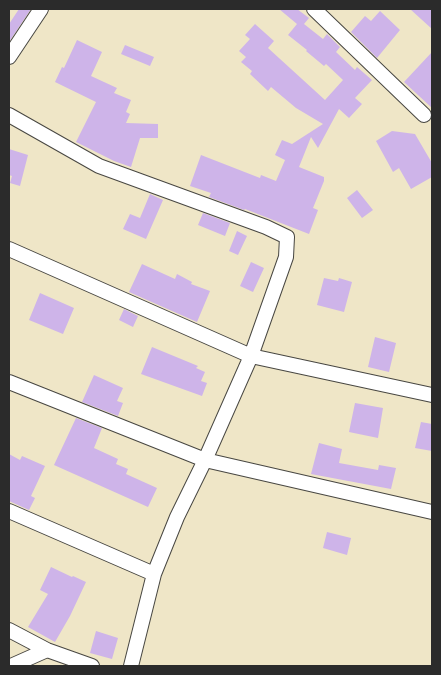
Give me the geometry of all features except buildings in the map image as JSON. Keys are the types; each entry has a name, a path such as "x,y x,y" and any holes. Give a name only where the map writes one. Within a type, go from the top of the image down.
{"street":[{"path":"9,57 42,9"},
{"path":"314,9 424,115"},
{"path":"9,115 99,166 248,220 287,237 286,257 251,356 205,460 177,517 154,574 131,666"},
{"path":"9,250 251,356 432,395"},
{"path":"9,382 205,460 432,512"},
{"path":"9,511 154,574"},
{"path":"9,630 47,650 92,666"},
{"path":"11,666 47,650"}]}
